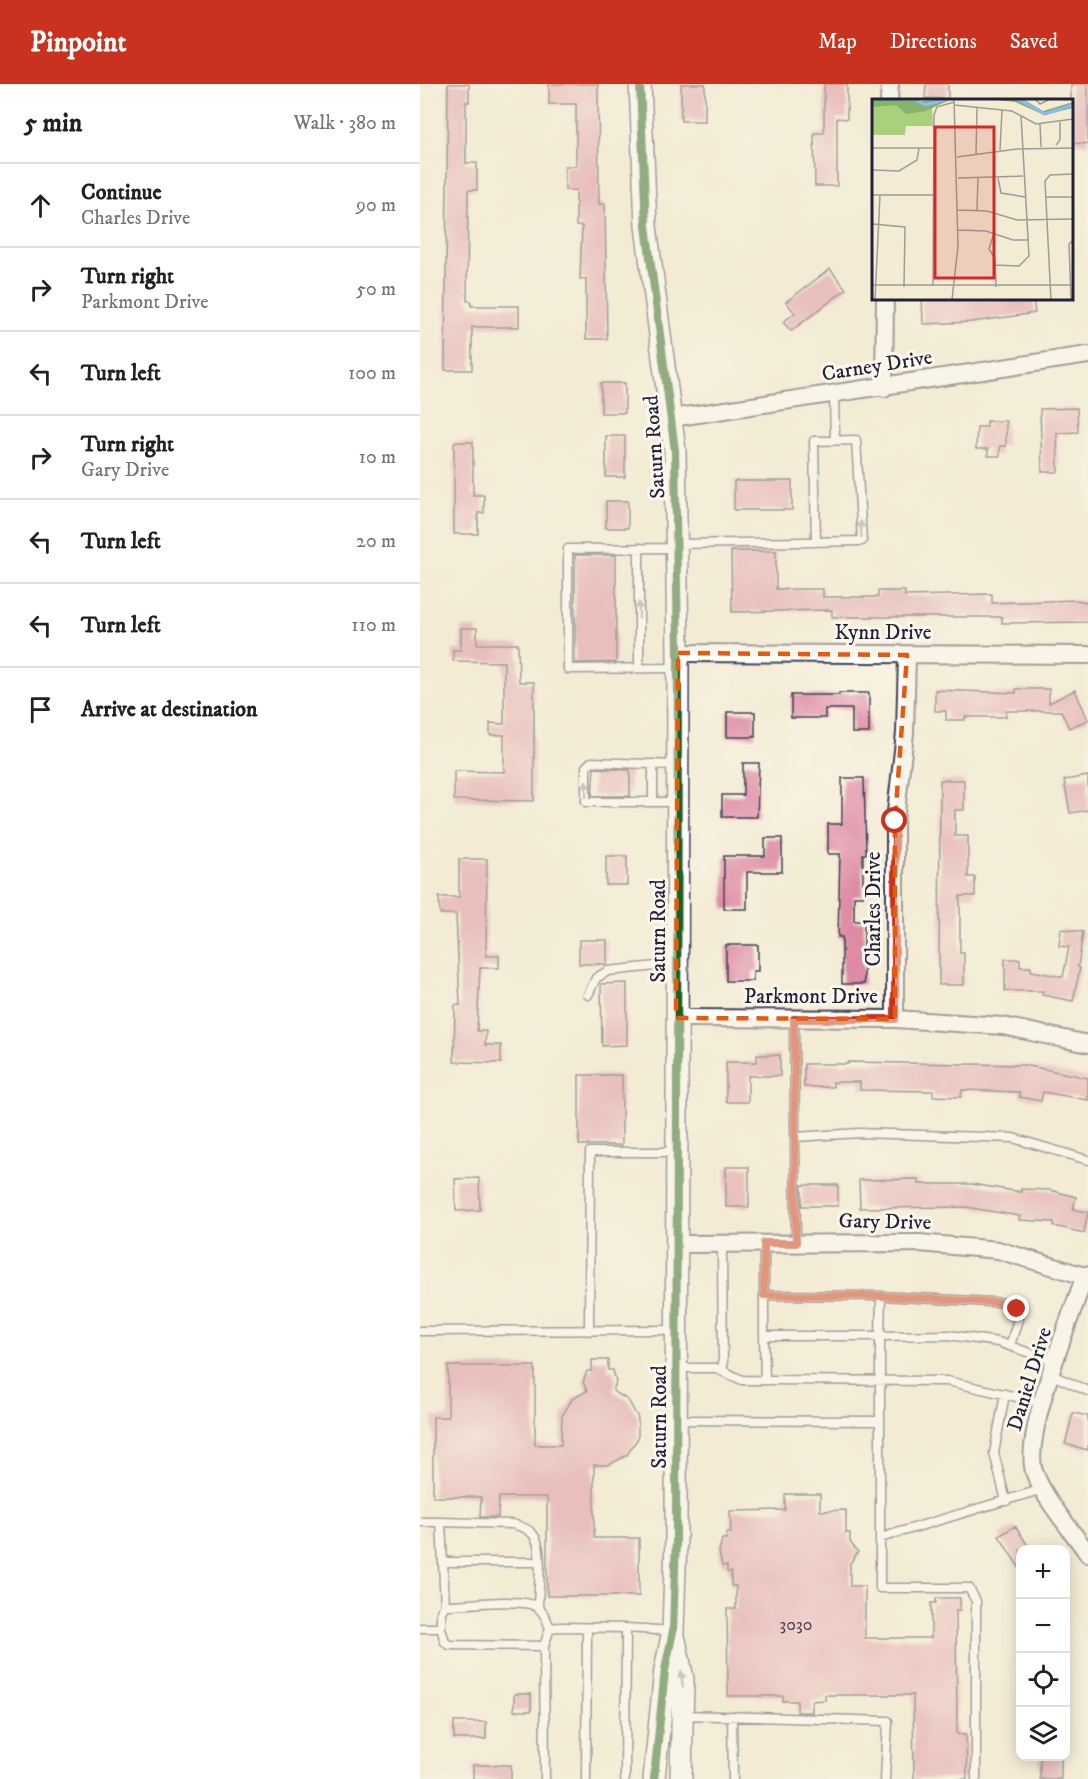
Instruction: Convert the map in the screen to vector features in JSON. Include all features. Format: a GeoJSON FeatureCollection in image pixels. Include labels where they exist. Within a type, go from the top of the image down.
{"type":"FeatureCollection","features":[{"type":"Feature","properties":{"kind":"street","name":"Saturn Road"},"geometry":{"type":"LineString","coordinates":[[640,84],[646,226],[672,418],[678,661],[677,1420],[673,1631],[665,1670],[654,1779]]}},
{"type":"Feature","properties":{"kind":"street"},"geometry":{"type":"LineString","coordinates":[[889,99],[890,84]]}},
{"type":"Feature","properties":{"kind":"street"},"geometry":{"type":"LineString","coordinates":[[884,388],[885,300]]}},
{"type":"Feature","properties":{"kind":"street","name":"Carney Drive"},"geometry":{"type":"LineString","coordinates":[[672,418],[884,388],[1088,355]]}},
{"type":"Feature","properties":{"kind":"street","name":"Kynn Drive"},"geometry":{"type":"LineString","coordinates":[[678,661],[907,655],[1088,655]]}},
{"type":"Feature","properties":{"kind":"street","name":"Charles Drive"},"geometry":{"type":"LineString","coordinates":[[895,1019],[895,821],[905,733],[907,655]]}},
{"type":"Feature","properties":{"kind":"street","name":"Parkmont Drive"},"geometry":{"type":"LineString","coordinates":[[676,1018],[895,1019],[1003,1026],[1088,1044]]}},
{"type":"Feature","properties":{"kind":"street","name":"Gary Drive"},"geometry":{"type":"LineString","coordinates":[[677,1244],[919,1243],[998,1250],[1087,1276]]}},
{"type":"Feature","properties":{"kind":"street","name":"Daniel Drive"},"geometry":{"type":"LineString","coordinates":[[1087,1276],[1035,1428],[1031,1455],[1034,1473],[1088,1554]]}},
{"type":"Feature","properties":{"kind":"street","name":"Saturn Road"},"geometry":{"type":"LineString","coordinates":[[673,1631],[683,1679],[681,1779]]}},
{"type":"Feature","properties":{"kind":"lane"},"geometry":{"type":"LineString","coordinates":[[834,395],[835,441]]}},
{"type":"Feature","properties":{"kind":"lane"},"geometry":{"type":"LineString","coordinates":[[678,661],[639,668],[568,669],[568,549],[862,541],[856,440],[814,441],[816,542]]}},
{"type":"Feature","properties":{"kind":"lane"},"geometry":{"type":"LineString","coordinates":[[639,548],[639,668]]}},
{"type":"Feature","properties":{"kind":"lane"},"geometry":{"type":"LineString","coordinates":[[677,765],[591,762],[586,767],[586,802],[677,802]]}},
{"type":"Feature","properties":{"kind":"lane"},"geometry":{"type":"LineString","coordinates":[[653,764],[653,802]]}},
{"type":"Feature","properties":{"kind":"lane"},"geometry":{"type":"LineString","coordinates":[[588,995],[596,978],[608,971],[676,964]]}},
{"type":"Feature","properties":{"kind":"lane"},"geometry":{"type":"LineString","coordinates":[[794,1019],[796,1243]]}},
{"type":"Feature","properties":{"kind":"lane"},"geometry":{"type":"LineString","coordinates":[[795,1137],[871,1133],[1012,1138],[1088,1160]]}},
{"type":"Feature","properties":{"kind":"lane"},"geometry":{"type":"LineString","coordinates":[[589,1331],[590,1152],[677,1152]]}},
{"type":"Feature","properties":{"kind":"lane"},"geometry":{"type":"LineString","coordinates":[[764,1243],[765,1380]]}},
{"type":"Feature","properties":{"kind":"lane"},"geometry":{"type":"LineString","coordinates":[[722,1244],[723,1372]]}},
{"type":"Feature","properties":{"kind":"lane"},"geometry":{"type":"LineString","coordinates":[[764,1295],[881,1296],[1009,1303],[1017,1309],[1018,1319],[1010,1346]]}},
{"type":"Feature","properties":{"kind":"lane"},"geometry":{"type":"LineString","coordinates":[[881,1296],[880,1588],[969,1588],[976,1600],[976,1779]]}},
{"type":"Feature","properties":{"kind":"lane"},"geometry":{"type":"LineString","coordinates":[[420,1331],[677,1330]]}},
{"type":"Feature","properties":{"kind":"lane"},"geometry":{"type":"LineString","coordinates":[[764,1336],[949,1335],[1010,1346],[1054,1369],[1088,1391]]}},
{"type":"Feature","properties":{"kind":"lane"},"geometry":{"type":"LineString","coordinates":[[677,1368],[716,1368],[742,1380],[947,1381],[1043,1403]]}},
{"type":"Feature","properties":{"kind":"lane"},"geometry":{"type":"LineString","coordinates":[[1005,1394],[994,1453],[1006,1501]]}},
{"type":"Feature","properties":{"kind":"lane"},"geometry":{"type":"LineString","coordinates":[[677,1420],[880,1421]]}},
{"type":"Feature","properties":{"kind":"lane"},"geometry":{"type":"LineString","coordinates":[[880,1538],[1044,1489]]}},
{"type":"Feature","properties":{"kind":"lane"},"geometry":{"type":"LineString","coordinates":[[420,1522],[493,1523],[522,1527],[537,1540],[538,1608]]}},
{"type":"Feature","properties":{"kind":"lane"},"geometry":{"type":"LineString","coordinates":[[441,1522],[445,1605],[441,1612],[441,1628],[449,1645],[544,1646]]}},
{"type":"Feature","properties":{"kind":"lane"},"geometry":{"type":"LineString","coordinates":[[443,1562],[538,1562]]}},
{"type":"Feature","properties":{"kind":"lane"},"geometry":{"type":"LineString","coordinates":[[445,1605],[531,1604],[545,1615],[550,1628],[544,1646],[545,1779]]}},
{"type":"Feature","properties":{"kind":"lane"},"geometry":{"type":"LineString","coordinates":[[420,1628],[441,1628]]}},
{"type":"Feature","properties":{"kind":"lane"},"geometry":{"type":"LineString","coordinates":[[550,1628],[626,1628],[673,1631]]}},
{"type":"Feature","properties":{"kind":"lane"},"geometry":{"type":"LineString","coordinates":[[586,1779],[587,1628]]}},
{"type":"Feature","properties":{"kind":"lane"},"geometry":{"type":"LineString","coordinates":[[625,1779],[626,1628]]}},
{"type":"Feature","properties":{"kind":"lane"},"geometry":{"type":"LineString","coordinates":[[683,1715],[888,1721],[885,1779]]}},
{"type":"Feature","properties":{"kind":"lane"},"geometry":{"type":"LineString","coordinates":[[732,1716],[733,1779]]}},
{"type":"Feature","properties":{"kind":"highlighted area"},"geometry":{"type":"Polygon","coordinates":[[[678,653],[907,655],[895,821],[895,1019],[676,1018],[678,653]]]}},
{"type":"Feature","properties":{"kind":"building"},"geometry":{"type":"Polygon","coordinates":[[[448,84],[469,84],[469,102],[466,102],[466,163],[477,163],[477,190],[468,190],[467,301],[471,301],[471,306],[519,306],[519,327],[472,327],[472,370],[445,370],[448,84]]]}},
{"type":"Feature","properties":{"kind":"building"},"geometry":{"type":"Polygon","coordinates":[[[549,84],[598,84],[599,204],[605,204],[607,339],[586,339],[586,279],[580,279],[582,226],[576,226],[576,190],[565,190],[565,166],[576,166],[576,104],[549,104],[549,84]]]}},
{"type":"Feature","properties":{"kind":"building"},"geometry":{"type":"Polygon","coordinates":[[[681,84],[705,84],[705,121],[681,121],[681,84]]]}},
{"type":"Feature","properties":{"kind":"building"},"geometry":{"type":"Polygon","coordinates":[[[824,84],[847,84],[847,119],[837,118],[837,186],[815,186],[814,133],[824,133],[824,84]]]}},
{"type":"Feature","properties":{"kind":"building"},"geometry":{"type":"Polygon","coordinates":[[[926,84],[948,84],[948,99],[925,98],[926,84]]]}},
{"type":"Feature","properties":{"kind":"building"},"geometry":{"type":"Polygon","coordinates":[[[1071,84],[1088,84],[1088,144],[1073,143],[1073,99],[1071,99],[1071,84]]]}},
{"type":"Feature","properties":{"kind":"building"},"geometry":{"type":"Polygon","coordinates":[[[830,269],[846,289],[791,331],[783,322],[795,313],[786,302],[830,269]]]}},
{"type":"Feature","properties":{"kind":"building"},"geometry":{"type":"Polygon","coordinates":[[[922,300],[1033,300],[1035,313],[972,322],[923,324],[922,300]]]}},
{"type":"Feature","properties":{"kind":"building"},"geometry":{"type":"Polygon","coordinates":[[[601,383],[625,383],[625,413],[601,413],[601,383]]]}},
{"type":"Feature","properties":{"kind":"building"},"geometry":{"type":"Polygon","coordinates":[[[1077,408],[1078,432],[1057,433],[1058,472],[1042,472],[1040,409],[1077,408]]]}},
{"type":"Feature","properties":{"kind":"building"},"geometry":{"type":"Polygon","coordinates":[[[987,421],[1006,421],[1006,446],[1000,446],[1000,456],[988,456],[988,449],[976,449],[977,427],[987,427],[987,421]]]}},
{"type":"Feature","properties":{"kind":"building"},"geometry":{"type":"Polygon","coordinates":[[[606,436],[625,436],[625,477],[606,477],[606,436]]]}},
{"type":"Feature","properties":{"kind":"building"},"geometry":{"type":"Polygon","coordinates":[[[454,442],[473,442],[473,495],[484,495],[484,513],[478,513],[478,534],[454,534],[454,442]]]}},
{"type":"Feature","properties":{"kind":"building"},"geometry":{"type":"Polygon","coordinates":[[[734,481],[792,481],[792,510],[734,510],[734,481]]]}},
{"type":"Feature","properties":{"kind":"building"},"geometry":{"type":"Polygon","coordinates":[[[606,501],[628,501],[628,528],[606,528],[606,501]]]}},
{"type":"Feature","properties":{"kind":"building"},"geometry":{"type":"Polygon","coordinates":[[[731,551],[776,551],[776,589],[823,589],[823,597],[878,597],[878,591],[905,591],[905,596],[992,594],[992,603],[1075,600],[1088,602],[1088,622],[1002,623],[1002,617],[832,617],[832,610],[732,612],[731,551]]]}},
{"type":"Feature","properties":{"kind":"building"},"geometry":{"type":"Polygon","coordinates":[[[575,555],[616,555],[616,662],[575,663],[575,555]]]}},
{"type":"Feature","properties":{"kind":"building"},"geometry":{"type":"Polygon","coordinates":[[[461,628],[477,628],[477,644],[518,644],[519,682],[534,682],[534,801],[454,800],[454,771],[504,772],[504,735],[490,735],[490,723],[504,724],[504,662],[453,661],[453,650],[461,650],[461,628]]]}},
{"type":"Feature","properties":{"kind":"building"},"geometry":{"type":"Polygon","coordinates":[[[1016,689],[1049,689],[1049,703],[1075,690],[1088,720],[1069,728],[1061,711],[1006,711],[1006,717],[965,717],[965,720],[946,720],[946,711],[935,711],[935,690],[1016,693],[1016,689]]]}},
{"type":"Feature","properties":{"kind":"building"},"geometry":{"type":"Polygon","coordinates":[[[839,693],[869,693],[869,733],[852,733],[852,709],[825,709],[825,718],[791,718],[791,695],[839,695],[839,693]]]}},
{"type":"Feature","properties":{"kind":"building"},"geometry":{"type":"Polygon","coordinates":[[[727,712],[755,712],[755,737],[727,737],[727,712]]]}},
{"type":"Feature","properties":{"kind":"building"},"geometry":{"type":"Polygon","coordinates":[[[743,763],[759,763],[757,817],[722,817],[722,795],[743,795],[743,763]]]}},
{"type":"Feature","properties":{"kind":"building"},"geometry":{"type":"Polygon","coordinates":[[[594,768],[630,770],[630,796],[592,796],[594,768]]]}},
{"type":"Feature","properties":{"kind":"building"},"geometry":{"type":"Polygon","coordinates":[[[1088,776],[1088,810],[1070,813],[1064,780],[1088,776]]]}},
{"type":"Feature","properties":{"kind":"building"},"geometry":{"type":"Polygon","coordinates":[[[842,778],[864,778],[866,854],[863,854],[863,896],[854,896],[854,921],[864,921],[864,984],[842,984],[842,937],[838,937],[840,854],[828,854],[828,824],[842,824],[842,778]]]}},
{"type":"Feature","properties":{"kind":"building"},"geometry":{"type":"Polygon","coordinates":[[[940,780],[964,780],[964,810],[955,810],[955,836],[968,836],[968,877],[975,877],[975,896],[960,896],[960,953],[964,953],[964,985],[939,985],[940,780]]]}},
{"type":"Feature","properties":{"kind":"building"},"geometry":{"type":"Polygon","coordinates":[[[765,838],[782,838],[782,872],[747,872],[747,909],[724,909],[724,856],[765,856],[765,838]]]}},
{"type":"Feature","properties":{"kind":"building"},"geometry":{"type":"Polygon","coordinates":[[[606,856],[627,856],[627,885],[606,885],[606,856]]]}},
{"type":"Feature","properties":{"kind":"building"},"geometry":{"type":"Polygon","coordinates":[[[459,859],[487,859],[486,956],[499,956],[499,968],[480,968],[477,1031],[486,1031],[485,1045],[501,1045],[501,1063],[454,1062],[455,1005],[460,1005],[456,914],[440,914],[439,897],[459,897],[459,859]]]}},
{"type":"Feature","properties":{"kind":"building"},"geometry":{"type":"Polygon","coordinates":[[[1061,929],[1083,932],[1078,967],[1080,968],[1073,1001],[1042,995],[1043,991],[1005,991],[1005,959],[1020,959],[1020,967],[1031,967],[1031,971],[1063,977],[1069,947],[1059,946],[1061,929]]]}},
{"type":"Feature","properties":{"kind":"building"},"geometry":{"type":"Polygon","coordinates":[[[579,940],[607,940],[607,964],[579,964],[579,940]]]}},
{"type":"Feature","properties":{"kind":"building"},"geometry":{"type":"Polygon","coordinates":[[[726,945],[758,945],[758,971],[753,971],[753,981],[726,981],[726,945]]]}},
{"type":"Feature","properties":{"kind":"building"},"geometry":{"type":"Polygon","coordinates":[[[627,983],[627,1045],[602,1046],[601,984],[627,983]]]}},
{"type":"Feature","properties":{"kind":"building"},"geometry":{"type":"Polygon","coordinates":[[[757,1055],[780,1055],[780,1076],[748,1076],[748,1102],[726,1102],[726,1062],[757,1062],[757,1055]]]}},
{"type":"Feature","properties":{"kind":"building"},"geometry":{"type":"Polygon","coordinates":[[[848,1062],[1024,1065],[1088,1078],[1088,1100],[1043,1092],[1041,1101],[1019,1097],[1020,1092],[962,1090],[961,1097],[933,1096],[933,1091],[860,1090],[860,1082],[833,1082],[833,1087],[804,1087],[804,1064],[848,1064],[848,1062]]]}},
{"type":"Feature","properties":{"kind":"building"},"geometry":{"type":"Polygon","coordinates":[[[579,1075],[622,1075],[622,1145],[579,1145],[579,1075]]]}},
{"type":"Feature","properties":{"kind":"building"},"geometry":{"type":"Polygon","coordinates":[[[726,1167],[749,1167],[749,1207],[726,1207],[726,1167]]]}},
{"type":"Feature","properties":{"kind":"building"},"geometry":{"type":"Polygon","coordinates":[[[479,1178],[480,1210],[456,1211],[455,1179],[479,1178]]]}},
{"type":"Feature","properties":{"kind":"building"},"geometry":{"type":"Polygon","coordinates":[[[919,1179],[919,1184],[972,1184],[1021,1192],[1021,1189],[1050,1190],[1076,1197],[1073,1209],[1088,1212],[1084,1233],[1054,1226],[1054,1222],[1019,1220],[1020,1216],[966,1207],[860,1208],[859,1180],[919,1179]]]}},
{"type":"Feature","properties":{"kind":"building"},"geometry":{"type":"Polygon","coordinates":[[[802,1185],[838,1185],[838,1206],[802,1206],[802,1185]]]}},
{"type":"Feature","properties":{"kind":"building"},"geometry":{"type":"Polygon","coordinates":[[[592,1360],[608,1360],[608,1370],[613,1370],[616,1382],[613,1391],[628,1400],[638,1418],[638,1438],[627,1455],[609,1465],[594,1465],[594,1538],[639,1538],[639,1596],[547,1596],[547,1497],[499,1497],[498,1517],[480,1517],[481,1497],[433,1497],[433,1417],[448,1417],[448,1366],[535,1366],[535,1445],[561,1445],[562,1416],[572,1399],[587,1391],[583,1382],[587,1371],[592,1371],[592,1360]]]}},
{"type":"Feature","properties":{"kind":"building"},"geometry":{"type":"Polygon","coordinates":[[[1073,1413],[1088,1416],[1088,1450],[1065,1444],[1073,1413]]]}},
{"type":"Feature","properties":{"kind":"building"},"geometry":{"type":"Polygon","coordinates":[[[785,1494],[820,1494],[820,1511],[846,1510],[846,1533],[850,1533],[850,1542],[858,1552],[850,1563],[850,1586],[865,1586],[865,1638],[931,1638],[931,1603],[936,1603],[936,1598],[960,1598],[960,1610],[956,1610],[957,1734],[966,1734],[967,1779],[914,1779],[913,1695],[825,1695],[825,1700],[812,1701],[812,1712],[797,1712],[797,1701],[783,1701],[783,1696],[728,1696],[727,1609],[736,1609],[736,1586],[731,1586],[731,1572],[727,1572],[727,1566],[722,1566],[719,1552],[722,1539],[726,1539],[726,1533],[731,1533],[730,1511],[785,1510],[785,1494]]]}},
{"type":"Feature","properties":{"kind":"building"},"geometry":{"type":"Polygon","coordinates":[[[1015,1526],[1028,1545],[1016,1545],[1016,1563],[999,1536],[1015,1526]]]}},
{"type":"Feature","properties":{"kind":"building"},"geometry":{"type":"Polygon","coordinates":[[[514,1694],[531,1694],[531,1711],[514,1711],[514,1694]]]}},
{"type":"Feature","properties":{"kind":"building"},"geometry":{"type":"Polygon","coordinates":[[[454,1722],[486,1722],[486,1739],[454,1739],[454,1722]]]}},
{"type":"Feature","properties":{"kind":"building"},"geometry":{"type":"Polygon","coordinates":[[[1040,1761],[1061,1761],[1061,1779],[1040,1779],[1040,1761]]]}},
{"type":"Feature","properties":{"kind":"building"},"geometry":{"type":"Polygon","coordinates":[[[473,1765],[511,1765],[511,1779],[473,1779],[473,1765]]]}},
{"type":"Feature","properties":{"kind":"cycle path"},"geometry":{"type":"LineString","coordinates":[[640,84],[646,226],[675,451],[678,653],[676,1539],[673,1631],[665,1670],[654,1779]]}},
{"type":"Feature","properties":{"kind":"route"},"geometry":{"type":"LineString","coordinates":[[895,821],[895,1019],[794,1019],[796,1243],[764,1243],[764,1295],[881,1296],[1009,1303],[1017,1309]]}}]}
